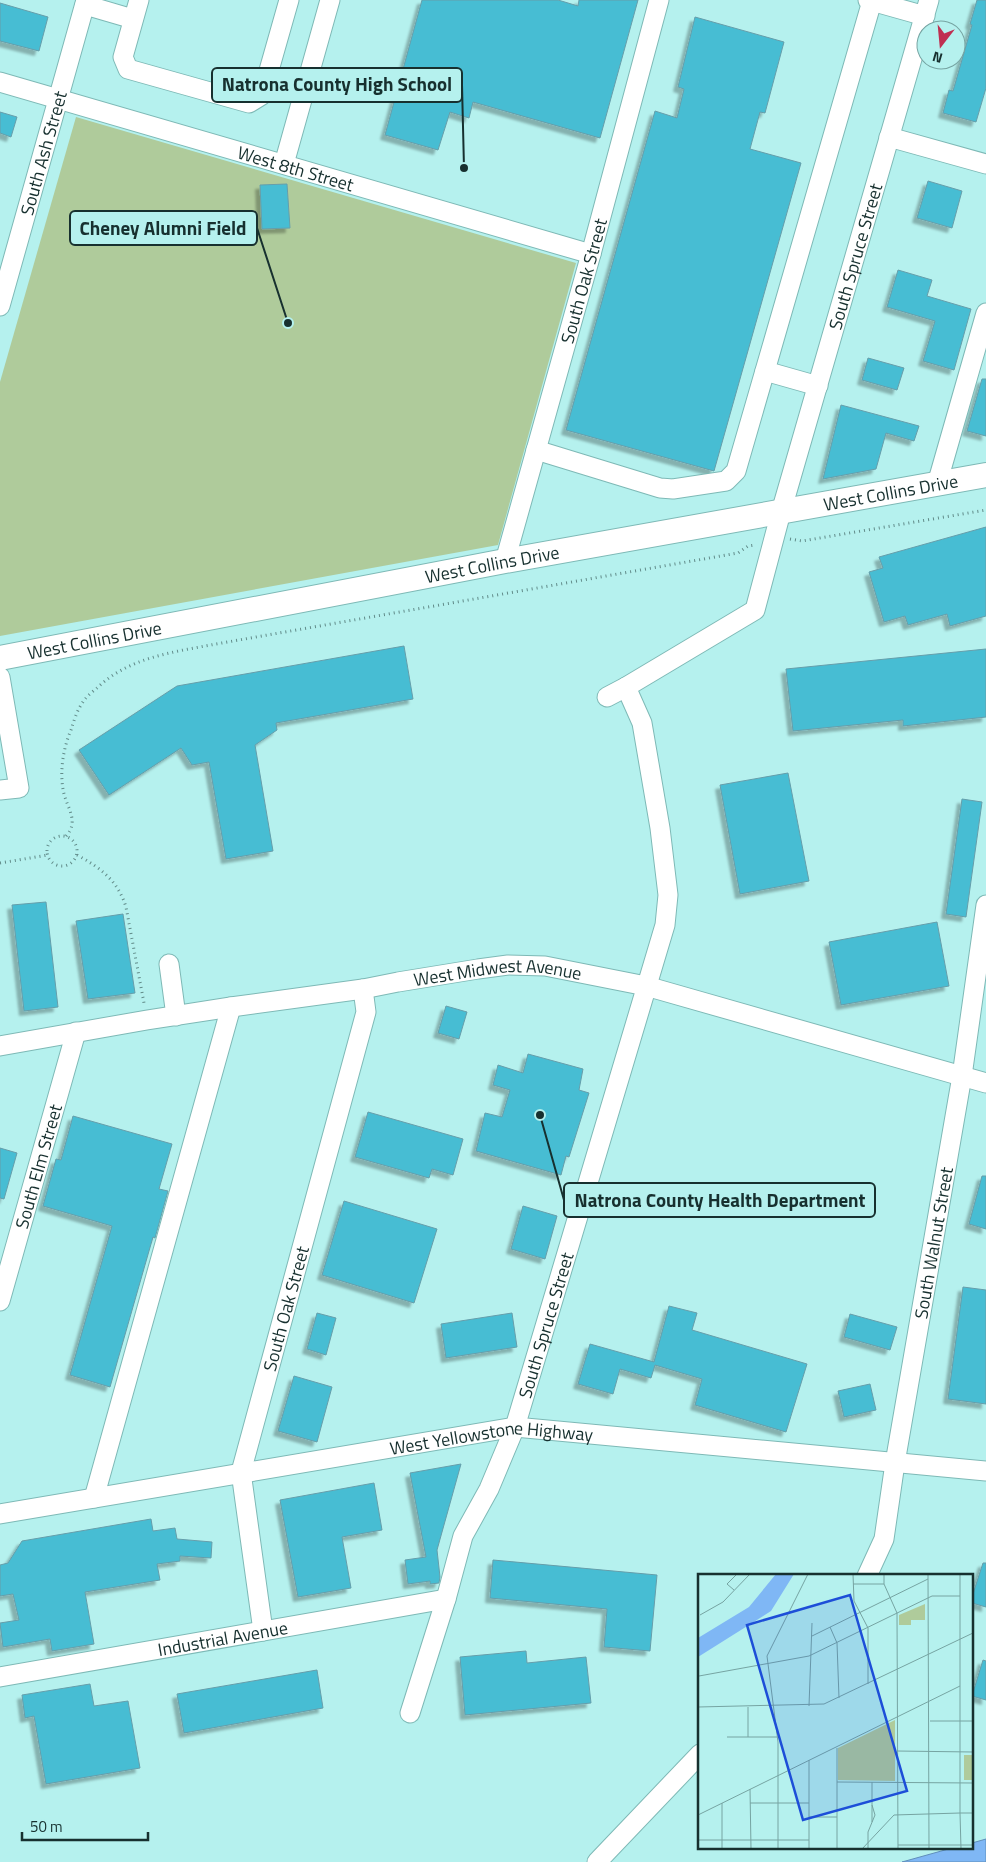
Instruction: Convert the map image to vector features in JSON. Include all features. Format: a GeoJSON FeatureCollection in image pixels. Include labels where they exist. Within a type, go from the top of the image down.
{"type":"FeatureCollection","features":[{"type":"Feature","properties":{"kind":"main road","name":"West Collins Drive"},"geometry":{"type":"LineString","coordinates":[[0,658],[505,561],[986,475]]}},
{"type":"Feature","properties":{"kind":"street"},"geometry":{"type":"LineString","coordinates":[[139,0],[123,57],[128,69],[249,103],[262,95],[288,0]]}},
{"type":"Feature","properties":{"kind":"street"},"geometry":{"type":"LineString","coordinates":[[284,164],[330,0]]}},
{"type":"Feature","properties":{"kind":"street","name":"South Oak Street"},"geometry":{"type":"LineString","coordinates":[[505,561],[591,254],[659,0]]}},
{"type":"Feature","properties":{"kind":"street"},"geometry":{"type":"LineString","coordinates":[[536,450],[660,488],[673,490],[726,481],[736,471],[874,1],[927,8]]}},
{"type":"Feature","properties":{"kind":"street"},"geometry":{"type":"LineString","coordinates":[[85,3],[134,19]]}},
{"type":"Feature","properties":{"kind":"street","name":"South Ash Street"},"geometry":{"type":"LineString","coordinates":[[0,306],[85,3]]}},
{"type":"Feature","properties":{"kind":"street","name":"South Spruce Street"},"geometry":{"type":"LineString","coordinates":[[607,697],[755,610],[927,8]]}},
{"type":"Feature","properties":{"kind":"street","name":"West 8th Street"},"geometry":{"type":"LineString","coordinates":[[0,82],[591,254]]}},
{"type":"Feature","properties":{"kind":"street"},"geometry":{"type":"LineString","coordinates":[[889,137],[986,164]]}},
{"type":"Feature","properties":{"kind":"street"},"geometry":{"type":"LineString","coordinates":[[937,484],[986,313]]}},
{"type":"Feature","properties":{"kind":"street"},"geometry":{"type":"LineString","coordinates":[[765,370],[818,386]]}},
{"type":"Feature","properties":{"kind":"street"},"geometry":{"type":"LineString","coordinates":[[0,677],[19,788],[0,790]]}},
{"type":"Feature","properties":{"kind":"street","name":"South Spruce Street"},"geometry":{"type":"LineString","coordinates":[[410,1714],[446,1599],[463,1536],[489,1489],[515,1427],[665,925],[668,894],[660,828],[642,723],[626,687]]}},
{"type":"Feature","properties":{"kind":"street","name":"South Walnut Street"},"geometry":{"type":"LineString","coordinates":[[868,1574],[884,1539],[895,1463],[962,1076],[986,905]]}},
{"type":"Feature","properties":{"kind":"street"},"geometry":{"type":"LineString","coordinates":[[168,964],[176,1012]]}},
{"type":"Feature","properties":{"kind":"street","name":"West Midwest Avenue"},"geometry":{"type":"LineString","coordinates":[[0,1046],[176,1012],[231,1007],[363,989],[508,966],[544,966],[646,986],[986,1083]]}},
{"type":"Feature","properties":{"kind":"street","name":"South Oak Street"},"geometry":{"type":"LineString","coordinates":[[263,1631],[240,1472],[366,1012],[363,989]]}},
{"type":"Feature","properties":{"kind":"street"},"geometry":{"type":"LineString","coordinates":[[94,1498],[231,1007]]}},
{"type":"Feature","properties":{"kind":"street","name":"South Elm Street"},"geometry":{"type":"LineString","coordinates":[[0,1301],[76,1032]]}},
{"type":"Feature","properties":{"kind":"street","name":"West Yellowstone Highway"},"geometry":{"type":"LineString","coordinates":[[0,1514],[515,1427],[986,1471]]}},
{"type":"Feature","properties":{"kind":"street","name":"Industrial Avenue"},"geometry":{"type":"LineString","coordinates":[[0,1677],[446,1599]]}},
{"type":"Feature","properties":{"kind":"street"},"geometry":{"type":"LineString","coordinates":[[597,1862],[698,1756]]}},
{"type":"Feature","properties":{"kind":"path"},"geometry":{"type":"LineString","coordinates":[[66,836],[73,824],[64,792],[63,754],[75,719],[83,702],[108,677],[142,660],[157,655],[216,644],[738,553],[748,546],[774,540],[791,539],[802,541],[986,510]]}},
{"type":"Feature","properties":{"kind":"path"},"geometry":{"type":"LineString","coordinates":[[66,836],[74,841],[78,851],[72,864],[62,866],[53,863],[48,855],[48,845],[55,837],[66,836]]}},
{"type":"Feature","properties":{"kind":"path"},"geometry":{"type":"LineString","coordinates":[[0,862],[48,855]]}},
{"type":"Feature","properties":{"kind":"path"},"geometry":{"type":"LineString","coordinates":[[77,856],[105,872],[115,882],[122,894],[144,1004],[176,1012]]}},
{"type":"Feature","properties":{"kind":"green space"},"geometry":{"type":"Polygon","coordinates":[[[76,117],[576,263],[498,545],[0,636],[0,382],[76,117]]]}},
{"type":"Feature","properties":{"kind":"water"},"geometry":{"type":"Polygon","coordinates":[[[986,1839],[986,1862],[902,1862],[945,1850],[974,1850],[974,1842],[986,1839]]]}},
{"type":"Feature","properties":{"kind":"building"},"geometry":{"type":"Polygon","coordinates":[[[422,0],[558,0],[578,6],[579,0],[638,0],[600,138],[473,102],[469,118],[450,112],[438,150],[385,135],[422,0]]]}},
{"type":"Feature","properties":{"kind":"building"},"geometry":{"type":"Polygon","coordinates":[[[977,0],[986,0],[986,88],[976,122],[943,113],[949,90],[953,91],[959,70],[966,70],[966,46],[972,25],[970,24],[977,0]]]}},
{"type":"Feature","properties":{"kind":"building"},"geometry":{"type":"Polygon","coordinates":[[[0,3],[48,17],[39,51],[0,41],[0,3]]]}},
{"type":"Feature","properties":{"kind":"building"},"geometry":{"type":"Polygon","coordinates":[[[695,17],[784,42],[765,113],[760,112],[750,149],[801,163],[714,471],[566,430],[655,111],[677,118],[684,89],[678,87],[695,17]]]}},
{"type":"Feature","properties":{"kind":"building"},"geometry":{"type":"Polygon","coordinates":[[[0,112],[17,117],[11,137],[0,133],[0,112]]]}},
{"type":"Feature","properties":{"kind":"building"},"geometry":{"type":"Polygon","coordinates":[[[928,181],[962,191],[952,228],[917,218],[928,181]]]}},
{"type":"Feature","properties":{"kind":"building"},"geometry":{"type":"Polygon","coordinates":[[[287,184],[290,228],[262,229],[260,185],[287,184]]]}},
{"type":"Feature","properties":{"kind":"building"},"geometry":{"type":"Polygon","coordinates":[[[898,270],[932,280],[927,296],[971,309],[954,370],[923,361],[935,321],[887,307],[898,270]]]}},
{"type":"Feature","properties":{"kind":"building"},"geometry":{"type":"Polygon","coordinates":[[[868,358],[904,368],[897,390],[862,380],[868,358]]]}},
{"type":"Feature","properties":{"kind":"building"},"geometry":{"type":"Polygon","coordinates":[[[982,379],[986,379],[986,436],[967,431],[982,379]]]}},
{"type":"Feature","properties":{"kind":"building"},"geometry":{"type":"Polygon","coordinates":[[[841,405],[919,426],[914,441],[886,433],[876,469],[823,479],[841,405]]]}},
{"type":"Feature","properties":{"kind":"building"},"geometry":{"type":"Polygon","coordinates":[[[986,527],[986,616],[950,626],[947,614],[908,625],[905,616],[884,622],[869,572],[883,568],[879,557],[986,527]]]}},
{"type":"Feature","properties":{"kind":"building"},"geometry":{"type":"Polygon","coordinates":[[[404,646],[413,699],[276,723],[277,730],[255,745],[273,851],[226,859],[209,762],[192,765],[181,748],[109,795],[79,750],[177,686],[404,646]]]}},
{"type":"Feature","properties":{"kind":"building"},"geometry":{"type":"Polygon","coordinates":[[[986,649],[986,717],[903,726],[903,720],[793,731],[786,669],[986,649]]]}},
{"type":"Feature","properties":{"kind":"building"},"geometry":{"type":"Polygon","coordinates":[[[788,773],[809,881],[740,894],[720,785],[788,773]]]}},
{"type":"Feature","properties":{"kind":"building"},"geometry":{"type":"Polygon","coordinates":[[[962,799],[982,802],[966,917],[946,914],[962,799]]]}},
{"type":"Feature","properties":{"kind":"building"},"geometry":{"type":"Polygon","coordinates":[[[46,902],[58,1007],[24,1011],[12,905],[46,902]]]}},
{"type":"Feature","properties":{"kind":"building"},"geometry":{"type":"Polygon","coordinates":[[[123,914],[135,993],[88,999],[76,921],[123,914]]]}},
{"type":"Feature","properties":{"kind":"building"},"geometry":{"type":"Polygon","coordinates":[[[937,922],[949,986],[841,1005],[829,942],[937,922]]]}},
{"type":"Feature","properties":{"kind":"building"},"geometry":{"type":"Polygon","coordinates":[[[446,1006],[467,1012],[459,1039],[438,1033],[446,1006]]]}},
{"type":"Feature","properties":{"kind":"building"},"geometry":{"type":"Polygon","coordinates":[[[528,1054],[583,1069],[579,1090],[589,1093],[569,1157],[566,1156],[561,1175],[476,1151],[485,1113],[502,1117],[510,1090],[493,1085],[498,1065],[523,1073],[528,1054]]]}},
{"type":"Feature","properties":{"kind":"building"},"geometry":{"type":"Polygon","coordinates":[[[368,1112],[463,1139],[453,1175],[432,1169],[429,1178],[355,1157],[368,1112]]]}},
{"type":"Feature","properties":{"kind":"building"},"geometry":{"type":"Polygon","coordinates":[[[73,1116],[172,1144],[159,1189],[168,1191],[110,1387],[70,1375],[112,1226],[43,1206],[56,1159],[61,1160],[73,1116]]]}},
{"type":"Feature","properties":{"kind":"building"},"geometry":{"type":"Polygon","coordinates":[[[0,1148],[17,1153],[4,1199],[0,1198],[0,1148]]]}},
{"type":"Feature","properties":{"kind":"building"},"geometry":{"type":"Polygon","coordinates":[[[982,1176],[986,1176],[986,1229],[969,1224],[982,1176]]]}},
{"type":"Feature","properties":{"kind":"building"},"geometry":{"type":"Polygon","coordinates":[[[344,1201],[437,1229],[414,1303],[322,1275],[344,1201]]]}},
{"type":"Feature","properties":{"kind":"building"},"geometry":{"type":"Polygon","coordinates":[[[523,1206],[557,1216],[545,1259],[511,1249],[523,1206]]]}},
{"type":"Feature","properties":{"kind":"building"},"geometry":{"type":"Polygon","coordinates":[[[963,1287],[986,1290],[986,1404],[948,1399],[963,1287]]]}},
{"type":"Feature","properties":{"kind":"building"},"geometry":{"type":"Polygon","coordinates":[[[669,1306],[697,1313],[692,1330],[807,1364],[786,1432],[695,1405],[702,1379],[655,1365],[651,1378],[620,1369],[613,1394],[578,1384],[590,1344],[654,1362],[669,1306]]]}},
{"type":"Feature","properties":{"kind":"building"},"geometry":{"type":"Polygon","coordinates":[[[317,1313],[336,1318],[326,1355],[307,1349],[317,1313]]]}},
{"type":"Feature","properties":{"kind":"building"},"geometry":{"type":"Polygon","coordinates":[[[512,1313],[517,1347],[446,1358],[441,1324],[512,1313]]]}},
{"type":"Feature","properties":{"kind":"building"},"geometry":{"type":"Polygon","coordinates":[[[850,1314],[897,1327],[890,1350],[844,1337],[850,1314]]]}},
{"type":"Feature","properties":{"kind":"building"},"geometry":{"type":"Polygon","coordinates":[[[294,1376],[332,1387],[317,1442],[278,1431],[294,1376]]]}},
{"type":"Feature","properties":{"kind":"building"},"geometry":{"type":"Polygon","coordinates":[[[870,1384],[876,1410],[844,1417],[838,1391],[870,1384]]]}},
{"type":"Feature","properties":{"kind":"building"},"geometry":{"type":"Polygon","coordinates":[[[461,1464],[437,1550],[439,1583],[430,1584],[430,1581],[408,1584],[405,1560],[426,1557],[410,1473],[461,1464]]]}},
{"type":"Feature","properties":{"kind":"building"},"geometry":{"type":"Polygon","coordinates":[[[374,1483],[382,1530],[342,1537],[351,1588],[298,1597],[280,1500],[374,1483]]]}},
{"type":"Feature","properties":{"kind":"building"},"geometry":{"type":"Polygon","coordinates":[[[151,1519],[153,1531],[175,1528],[177,1539],[212,1542],[211,1558],[180,1556],[180,1561],[157,1564],[160,1580],[85,1592],[94,1644],[52,1651],[50,1639],[3,1647],[0,1623],[19,1620],[13,1594],[0,1596],[0,1565],[8,1563],[22,1541],[151,1519]]]}},
{"type":"Feature","properties":{"kind":"building"},"geometry":{"type":"Polygon","coordinates":[[[493,1560],[657,1575],[650,1651],[604,1647],[607,1609],[490,1598],[493,1560]]]}},
{"type":"Feature","properties":{"kind":"building"},"geometry":{"type":"Polygon","coordinates":[[[983,1563],[986,1563],[986,1607],[974,1604],[974,1591],[983,1563]]]}},
{"type":"Feature","properties":{"kind":"building"},"geometry":{"type":"Polygon","coordinates":[[[526,1651],[527,1663],[586,1657],[591,1703],[465,1715],[460,1657],[526,1651]]]}},
{"type":"Feature","properties":{"kind":"building"},"geometry":{"type":"Polygon","coordinates":[[[983,1660],[986,1661],[986,1700],[974,1697],[974,1689],[983,1660]]]}},
{"type":"Feature","properties":{"kind":"building"},"geometry":{"type":"Polygon","coordinates":[[[317,1670],[323,1708],[184,1733],[177,1694],[317,1670]]]}},
{"type":"Feature","properties":{"kind":"building"},"geometry":{"type":"Polygon","coordinates":[[[90,1684],[94,1706],[128,1701],[140,1768],[46,1784],[34,1716],[25,1718],[22,1695],[90,1684]]]}},
{"type":"Feature","properties":{"kind":"place","name":"Natrona County High School"},"geometry":{"type":"Point","coordinates":[464,168]}},
{"type":"Feature","properties":{"kind":"place","name":"Cheney Alumni Field"},"geometry":{"type":"Point","coordinates":[288,323]}},
{"type":"Feature","properties":{"kind":"place","name":"Natrona County Health Department"},"geometry":{"type":"Point","coordinates":[540,1115]}}]}
